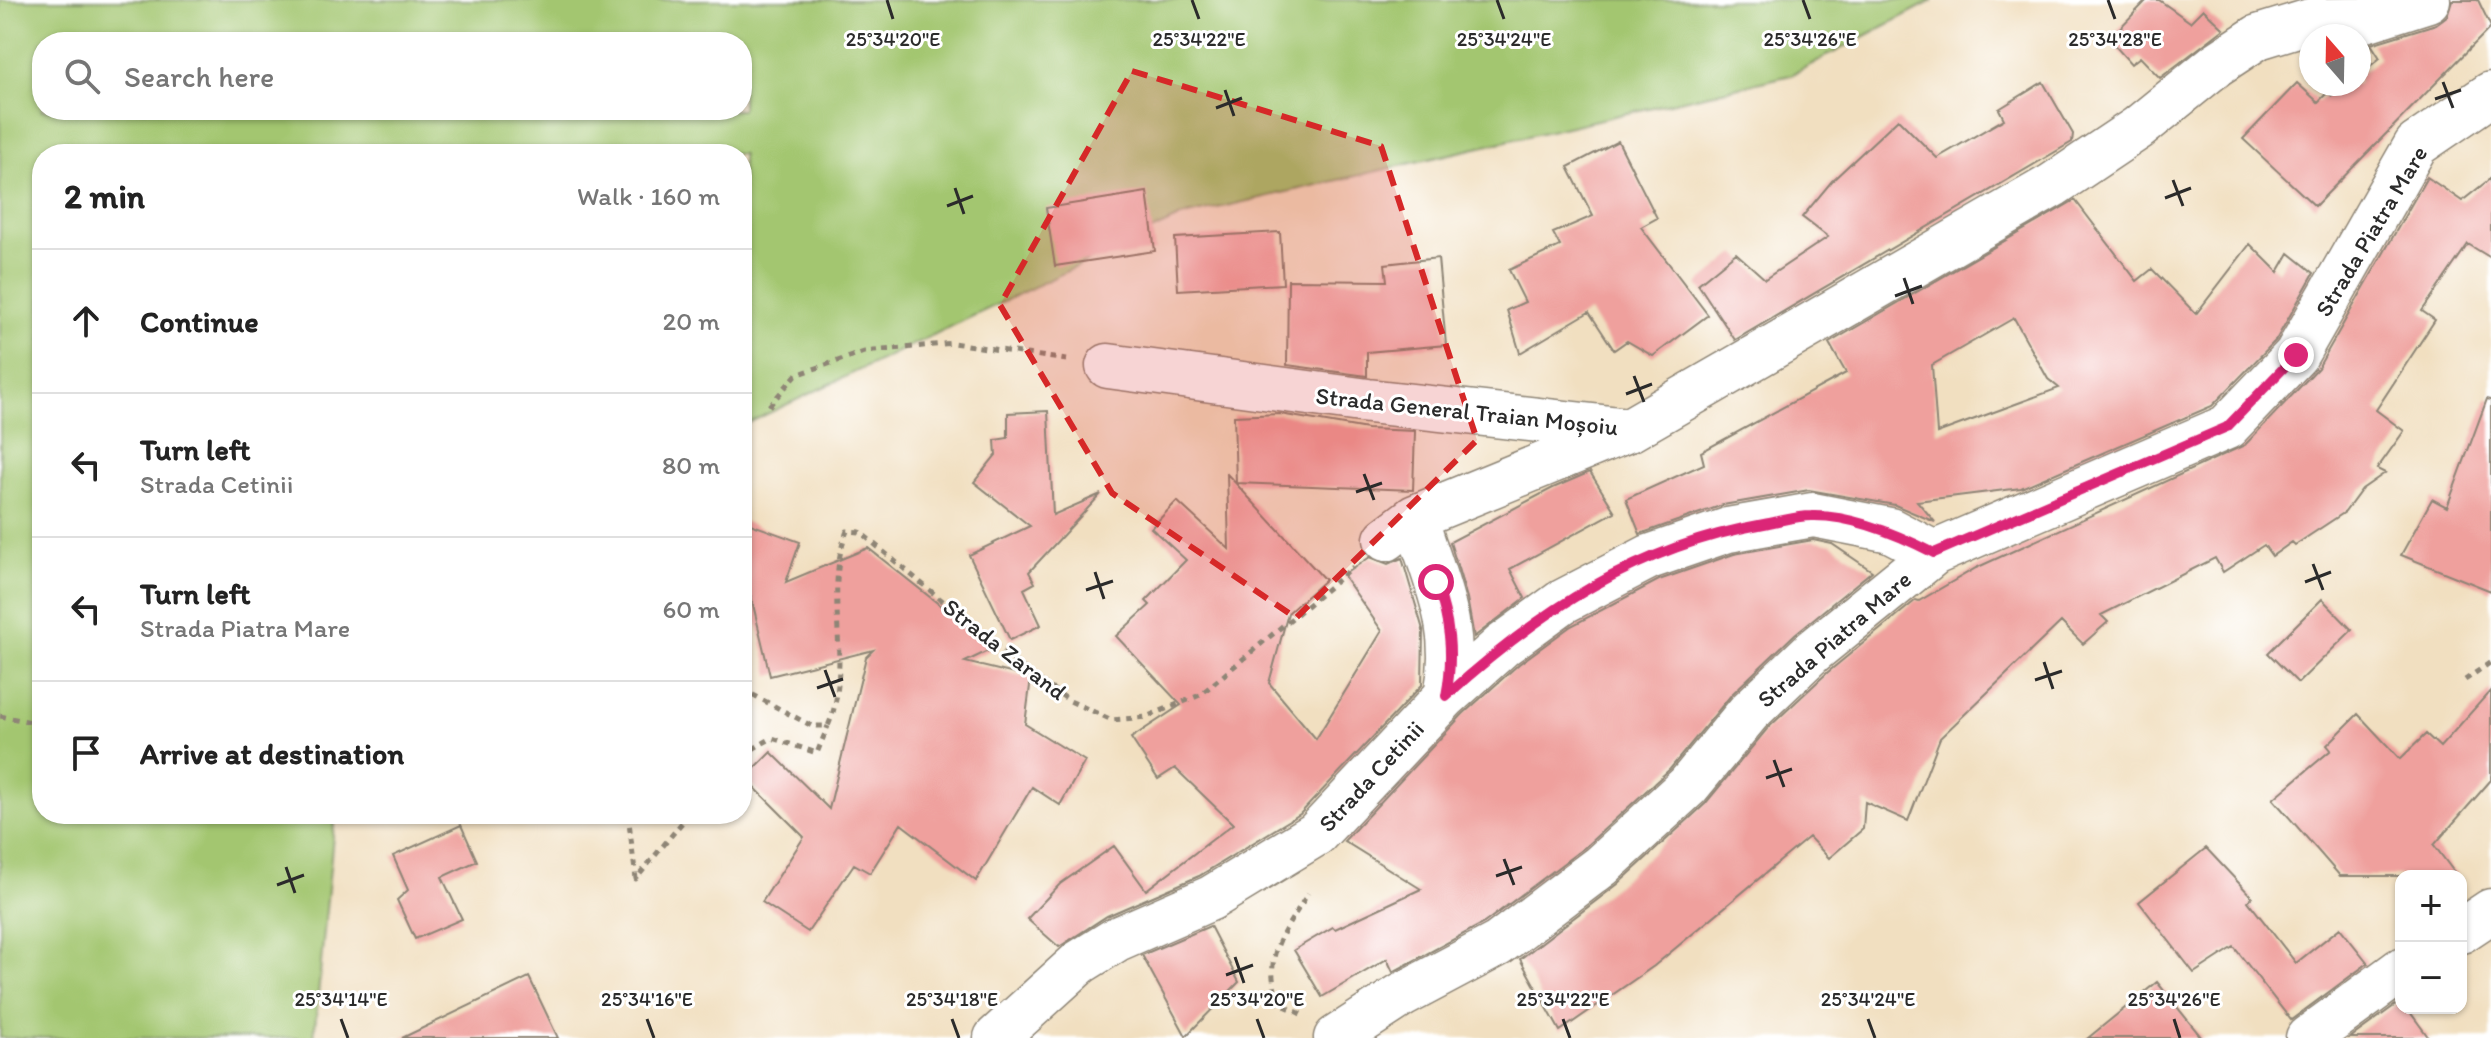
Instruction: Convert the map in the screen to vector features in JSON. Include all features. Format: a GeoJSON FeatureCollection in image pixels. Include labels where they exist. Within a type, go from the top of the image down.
{"type":"FeatureCollection","features":[{"type":"Feature","properties":{"kind":"street","name":"Strada General Traian Moșoiu"},"geometry":{"type":"LineString","coordinates":[[1108,366],[1368,401],[1629,430],[2053,185],[2138,128],[2217,64],[2258,37],[2310,21],[2365,20],[2428,0]]}},
{"type":"Feature","properties":{"kind":"street","name":"Strada Piatra Mare"},"geometry":{"type":"LineString","coordinates":[[1345,1032],[1498,944],[1601,866],[1688,786],[1749,712],[1811,653],[1934,553],[2227,427],[2296,355],[2416,145],[2491,94]]}},
{"type":"Feature","properties":{"kind":"street"},"geometry":{"type":"LineString","coordinates":[[1446,696],[1452,665],[1450,627],[1400,528],[1629,430]]}},
{"type":"Feature","properties":{"kind":"street","name":"Strada Cetinii"},"geometry":{"type":"LineString","coordinates":[[996,1038],[1080,962],[1117,939],[1223,891],[1316,834],[1446,696],[1503,645],[1562,602],[1649,557],[1728,530],[1813,515],[1890,530],[1934,553]]}},
{"type":"Feature","properties":{"kind":"street"},"geometry":{"type":"LineString","coordinates":[[2467,927],[2491,911]]}},
{"type":"Feature","properties":{"kind":"street"},"geometry":{"type":"LineString","coordinates":[[2308,1038],[2395,974]]}},
{"type":"Feature","properties":{"kind":"path"},"geometry":{"type":"LineString","coordinates":[[769,406],[796,375],[864,352],[953,343],[1108,366]]}},
{"type":"Feature","properties":{"kind":"path","name":"Strada Zarand"},"geometry":{"type":"LineString","coordinates":[[828,726],[837,705],[835,572],[847,531],[860,532],[1029,673],[1070,701],[1112,720],[1146,717],[1200,695],[1400,528]]}},
{"type":"Feature","properties":{"kind":"path"},"geometry":{"type":"LineString","coordinates":[[2465,680],[2491,662]]}},
{"type":"Feature","properties":{"kind":"path"},"geometry":{"type":"LineString","coordinates":[[752,694],[812,726],[828,726],[817,753],[772,738],[752,749]]}},
{"type":"Feature","properties":{"kind":"path"},"geometry":{"type":"LineString","coordinates":[[0,716],[32,722]]}},
{"type":"Feature","properties":{"kind":"path"},"geometry":{"type":"LineString","coordinates":[[629,824],[636,879],[681,824]]}},
{"type":"Feature","properties":{"kind":"path"},"geometry":{"type":"LineString","coordinates":[[1316,834],[1320,856],[1317,877],[1276,947],[1271,969],[1273,987],[1279,1003],[1345,1032]]}},
{"type":"Feature","properties":{"kind":"highlighted area"},"geometry":{"type":"Polygon","coordinates":[[[1132,71],[1381,146],[1477,440],[1296,618],[1112,493],[1000,305],[1132,71]]]}},
{"type":"Feature","properties":{"kind":"green space"},"geometry":{"type":"Polygon","coordinates":[[[0,0],[1934,0],[1791,75],[1183,216],[752,421],[752,144],[32,144],[32,824],[334,824],[314,1038],[0,1038],[0,0]]]}},
{"type":"Feature","properties":{"kind":"building"},"geometry":{"type":"Polygon","coordinates":[[[2147,0],[2159,0],[2190,22],[2203,9],[2224,29],[2160,78],[2140,57],[2131,64],[2109,39],[2147,0]]]}},
{"type":"Feature","properties":{"kind":"building"},"geometry":{"type":"Polygon","coordinates":[[[2452,0],[2478,0],[2491,27],[2315,206],[2243,139],[2297,83],[2299,96],[2311,96],[2318,102],[2324,96],[2371,96],[2371,65],[2380,58],[2371,44],[2436,24],[2447,16],[2452,0]]]}},
{"type":"Feature","properties":{"kind":"building"},"geometry":{"type":"Polygon","coordinates":[[[2043,82],[2073,134],[2072,142],[1735,340],[1698,284],[1736,253],[1765,279],[1828,237],[1802,217],[1832,181],[1898,119],[1937,158],[2004,119],[1999,109],[2043,82]]]}},
{"type":"Feature","properties":{"kind":"building"},"geometry":{"type":"Polygon","coordinates":[[[1618,141],[1657,218],[1641,227],[1708,315],[1653,356],[1627,341],[1614,350],[1589,312],[1520,353],[1507,310],[1525,302],[1509,270],[1560,246],[1553,233],[1593,216],[1568,167],[1618,141]]]}},
{"type":"Feature","properties":{"kind":"building"},"geometry":{"type":"Polygon","coordinates":[[[2427,177],[2462,201],[2491,178],[2491,258],[2468,244],[2422,311],[2435,320],[2376,410],[2404,431],[2377,469],[2385,473],[2362,489],[2345,512],[2295,545],[2292,542],[2272,556],[2264,545],[2223,572],[2215,558],[2101,615],[2108,622],[2083,644],[2061,622],[1940,738],[1908,821],[1865,802],[1863,829],[1829,858],[1809,837],[1654,966],[1560,1031],[1520,959],[1618,884],[1705,804],[1767,729],[1828,672],[1916,600],[1976,568],[2245,445],[2318,368],[2427,177]]]}},
{"type":"Feature","properties":{"kind":"building"},"geometry":{"type":"Polygon","coordinates":[[[1147,192],[1155,251],[1055,266],[1046,208],[1147,192]]]}},
{"type":"Feature","properties":{"kind":"building"},"geometry":{"type":"Polygon","coordinates":[[[2075,200],[2137,281],[2152,269],[2196,314],[2250,244],[2278,272],[2289,253],[2314,273],[2276,340],[2212,406],[2021,488],[1917,501],[1935,522],[1895,505],[1809,490],[1723,505],[1640,534],[1626,499],[1704,464],[1701,452],[1846,373],[1829,343],[2075,200]],[[2014,318],[1932,365],[1937,433],[2059,388],[2048,379],[2014,318]]]}},
{"type":"Feature","properties":{"kind":"building"},"geometry":{"type":"Polygon","coordinates":[[[1280,232],[1283,284],[1178,290],[1175,238],[1280,232]]]}},
{"type":"Feature","properties":{"kind":"building"},"geometry":{"type":"Polygon","coordinates":[[[1438,258],[1446,345],[1367,352],[1367,376],[1287,365],[1288,280],[1387,281],[1385,264],[1438,258]]]}},
{"type":"Feature","properties":{"kind":"building"},"geometry":{"type":"Polygon","coordinates":[[[2487,399],[2491,400],[2491,591],[2401,555],[2432,499],[2447,507],[2487,399]]]}},
{"type":"Feature","properties":{"kind":"building"},"geometry":{"type":"Polygon","coordinates":[[[1048,411],[1053,515],[1101,494],[1029,572],[1035,583],[1024,589],[1041,625],[1010,640],[969,555],[1030,526],[974,482],[996,455],[995,440],[1008,438],[1008,413],[1048,411]]]}},
{"type":"Feature","properties":{"kind":"building"},"geometry":{"type":"Polygon","coordinates":[[[1280,414],[1367,429],[1415,431],[1413,490],[1236,483],[1234,416],[1280,414]]]}},
{"type":"Feature","properties":{"kind":"building"},"geometry":{"type":"Polygon","coordinates":[[[1590,472],[1615,512],[1510,569],[1525,598],[1474,637],[1467,598],[1450,542],[1590,472]]]}},
{"type":"Feature","properties":{"kind":"building"},"geometry":{"type":"Polygon","coordinates":[[[1227,474],[1325,580],[1288,613],[1269,683],[1316,739],[1382,631],[1343,575],[1370,557],[1388,564],[1402,558],[1423,630],[1422,685],[1300,814],[1199,876],[1107,916],[1059,947],[1027,919],[1060,884],[1114,846],[1146,890],[1233,824],[1175,768],[1158,779],[1131,738],[1181,705],[1116,636],[1150,605],[1146,601],[1186,560],[1151,528],[1177,501],[1229,549],[1227,474]]]}},
{"type":"Feature","properties":{"kind":"building"},"geometry":{"type":"Polygon","coordinates":[[[752,525],[800,542],[786,582],[868,548],[994,648],[965,662],[1031,678],[1025,724],[1085,761],[1060,805],[1032,787],[976,881],[901,824],[870,873],[854,864],[808,932],[762,902],[804,837],[752,785],[752,771],[771,752],[829,809],[866,657],[873,650],[770,676],[752,600],[752,525]]]}},
{"type":"Feature","properties":{"kind":"building"},"geometry":{"type":"Polygon","coordinates":[[[1813,540],[1832,544],[1872,571],[1795,634],[1732,694],[1670,769],[1585,847],[1484,923],[1393,972],[1387,959],[1322,997],[1294,950],[1333,927],[1335,929],[1421,889],[1344,841],[1463,714],[1519,664],[1571,626],[1659,580],[1734,554],[1813,540]]]}},
{"type":"Feature","properties":{"kind":"building"},"geometry":{"type":"Polygon","coordinates":[[[2322,599],[2352,630],[2298,683],[2268,653],[2322,599]]]}},
{"type":"Feature","properties":{"kind":"building"},"geometry":{"type":"Polygon","coordinates":[[[2491,690],[2491,780],[2434,845],[2453,870],[2395,870],[2395,876],[2340,876],[2273,799],[2331,750],[2327,745],[2358,714],[2400,759],[2426,734],[2440,747],[2491,690]]]}},
{"type":"Feature","properties":{"kind":"building"},"geometry":{"type":"Polygon","coordinates":[[[461,825],[477,861],[442,877],[462,919],[415,939],[397,900],[408,890],[393,856],[461,825]]]}},
{"type":"Feature","properties":{"kind":"building"},"geometry":{"type":"Polygon","coordinates":[[[2206,848],[2252,897],[2248,901],[2296,963],[2340,928],[2368,963],[2291,1020],[2234,947],[2194,973],[2139,902],[2206,848]]]}},
{"type":"Feature","properties":{"kind":"building"},"geometry":{"type":"Polygon","coordinates":[[[1210,926],[1239,982],[1186,1036],[1142,955],[1210,926]]]}},
{"type":"Feature","properties":{"kind":"building"},"geometry":{"type":"Polygon","coordinates":[[[529,977],[558,1038],[402,1038],[529,977]]]}},
{"type":"Feature","properties":{"kind":"building"},"geometry":{"type":"Polygon","coordinates":[[[2157,982],[2202,1038],[2088,1038],[2157,982]]]}},
{"type":"Feature","properties":{"kind":"building"},"geometry":{"type":"Polygon","coordinates":[[[2395,1005],[2395,1014],[2411,1014],[2429,1038],[2350,1038],[2395,1005]]]}},
{"type":"Feature","properties":{"kind":"route"},"geometry":{"type":"LineString","coordinates":[[1436,582],[1452,639],[1452,665],[1446,696],[1503,645],[1562,602],[1649,557],[1728,530],[1813,515],[1890,530],[1934,553],[2227,427],[2296,355]]}}]}
